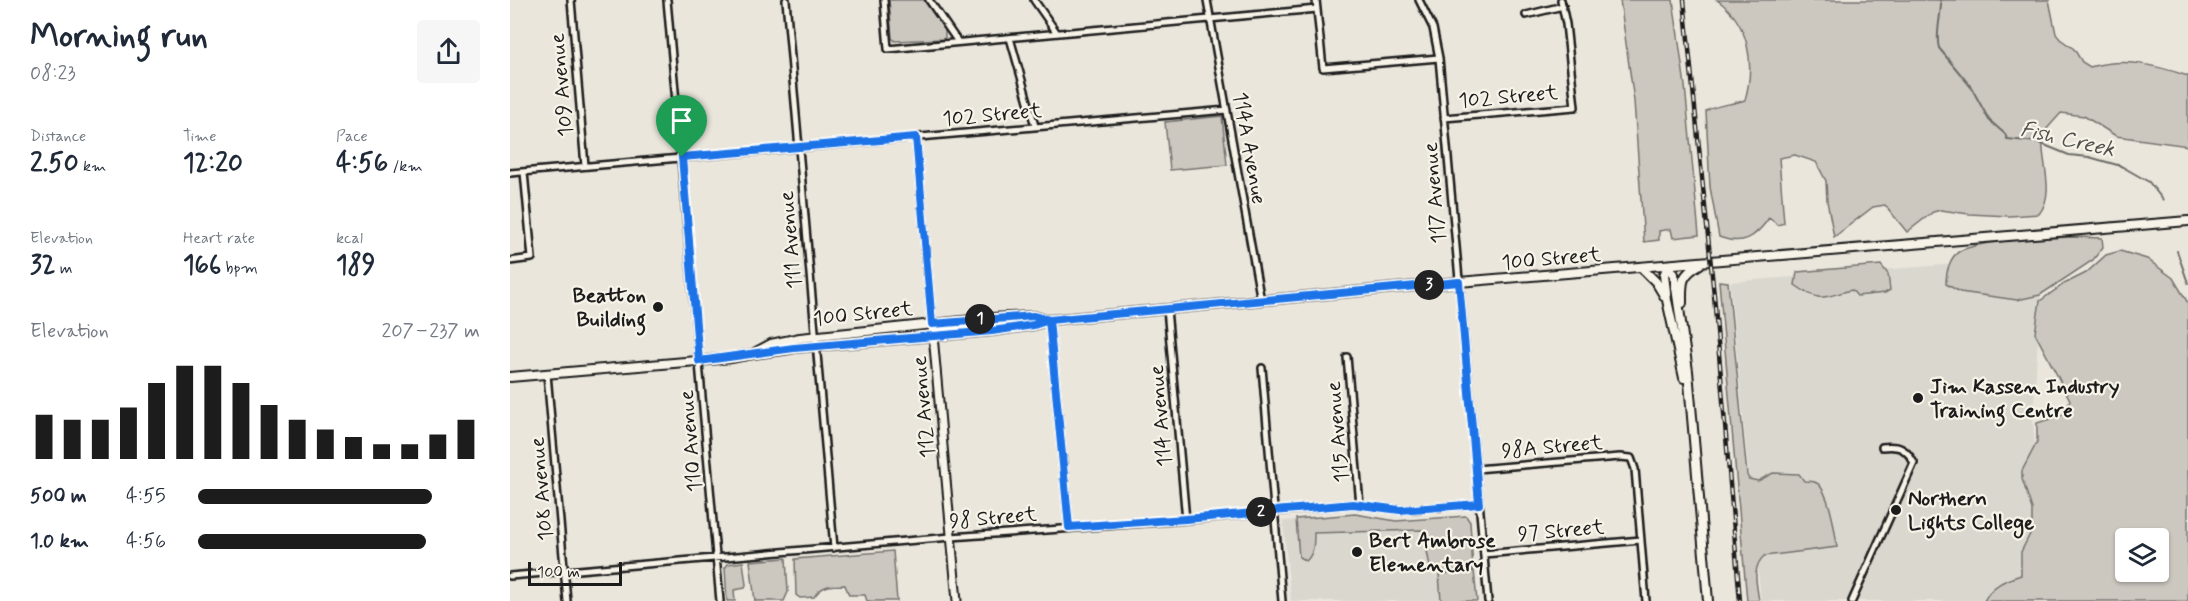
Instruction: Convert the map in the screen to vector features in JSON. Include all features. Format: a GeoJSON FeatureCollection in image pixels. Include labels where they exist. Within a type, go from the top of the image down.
{"type":"FeatureCollection","features":[{"type":"Feature","properties":{"kind":"main road","name":"100 Street"},"geometry":{"type":"LineString","coordinates":[[510,377],[732,358],[755,352],[992,331],[1034,325],[1049,320],[1167,309],[1459,282],[2188,221]]}},
{"type":"Feature","properties":{"kind":"main road"},"geometry":{"type":"LineString","coordinates":[[1683,340],[1683,278],[1689,270],[1701,263]]}},
{"type":"Feature","properties":{"kind":"main road"},"geometry":{"type":"LineString","coordinates":[[1691,415],[1666,300],[1664,275],[1668,266],[1674,274],[1688,371],[1708,601]]}},
{"type":"Feature","properties":{"kind":"main road"},"geometry":{"type":"LineString","coordinates":[[1642,268],[1656,282],[1666,300]]}},
{"type":"Feature","properties":{"kind":"main road","name":"100 Street"},"geometry":{"type":"LineString","coordinates":[[755,352],[771,344],[815,336],[1033,316],[1049,320]]}},
{"type":"Feature","properties":{"kind":"street","name":"109 Avenue"},"geometry":{"type":"LineString","coordinates":[[570,0],[585,166]]}},
{"type":"Feature","properties":{"kind":"street","name":"110 Avenue"},"geometry":{"type":"LineString","coordinates":[[667,0],[720,601]]}},
{"type":"Feature","properties":{"kind":"street","name":"111 Avenue"},"geometry":{"type":"LineString","coordinates":[[786,0],[834,548]]}},
{"type":"Feature","properties":{"kind":"street"},"geometry":{"type":"LineString","coordinates":[[884,0],[888,49],[1317,9]]}},
{"type":"Feature","properties":{"kind":"street"},"geometry":{"type":"LineString","coordinates":[[929,0],[958,42]]}},
{"type":"Feature","properties":{"kind":"street"},"geometry":{"type":"LineString","coordinates":[[1034,0],[1057,33]]}},
{"type":"Feature","properties":{"kind":"street","name":"114A Avenue"},"geometry":{"type":"LineString","coordinates":[[1207,0],[1261,302]]}},
{"type":"Feature","properties":{"kind":"street"},"geometry":{"type":"LineString","coordinates":[[1316,0],[1323,68],[1439,58]]}},
{"type":"Feature","properties":{"kind":"street","name":"117 Avenue"},"geometry":{"type":"LineString","coordinates":[[1419,0],[1433,28],[1439,58],[1488,601]]}},
{"type":"Feature","properties":{"kind":"street","name":"102 Street"},"geometry":{"type":"LineString","coordinates":[[1444,117],[1575,107],[1569,42],[1562,3]]}},
{"type":"Feature","properties":{"kind":"street"},"geometry":{"type":"LineString","coordinates":[[1526,15],[1562,3]]}},
{"type":"Feature","properties":{"kind":"street"},"geometry":{"type":"LineString","coordinates":[[1010,38],[1035,126]]}},
{"type":"Feature","properties":{"kind":"street","name":"102 Street"},"geometry":{"type":"LineString","coordinates":[[510,173],[1227,110]]}},
{"type":"Feature","properties":{"kind":"street","name":"112 Avenue"},"geometry":{"type":"LineString","coordinates":[[916,137],[957,601]]}},
{"type":"Feature","properties":{"kind":"street"},"geometry":{"type":"LineString","coordinates":[[510,261],[532,258],[524,172]]}},
{"type":"Feature","properties":{"kind":"street","name":"114 Avenue"},"geometry":{"type":"LineString","coordinates":[[1167,309],[1186,519]]}},
{"type":"Feature","properties":{"kind":"street"},"geometry":{"type":"LineString","coordinates":[[1049,320],[1069,527]]}},
{"type":"Feature","properties":{"kind":"street","name":"115 Avenue"},"geometry":{"type":"LineString","coordinates":[[1347,357],[1360,505]]}},
{"type":"Feature","properties":{"kind":"street"},"geometry":{"type":"LineString","coordinates":[[1262,368],[1282,601]]}},
{"type":"Feature","properties":{"kind":"street","name":"108 Avenue"},"geometry":{"type":"LineString","coordinates":[[547,374],[567,601]]}},
{"type":"Feature","properties":{"kind":"street"},"geometry":{"type":"LineString","coordinates":[[1852,601],[1914,463],[1908,451],[1899,446],[1882,447]]}},
{"type":"Feature","properties":{"kind":"street","name":"98A Street"},"geometry":{"type":"LineString","coordinates":[[1476,470],[1620,457],[1631,458],[1635,469],[1641,540]]}},
{"type":"Feature","properties":{"kind":"street","name":"98 Street"},"geometry":{"type":"LineString","coordinates":[[510,576],[1274,511],[1360,505],[1400,510],[1479,504]]}},
{"type":"Feature","properties":{"kind":"street"},"geometry":{"type":"LineString","coordinates":[[1641,540],[1646,601]]}},
{"type":"Feature","properties":{"kind":"street","name":"97 Street"},"geometry":{"type":"LineString","coordinates":[[1484,554],[1641,540]]}},
{"type":"Feature","properties":{"kind":"shaded area"},"geometry":{"type":"Polygon","coordinates":[[[889,0],[924,0],[945,30],[945,38],[895,41],[892,38],[889,0]]]}},
{"type":"Feature","properties":{"kind":"shaded area"},"geometry":{"type":"Polygon","coordinates":[[[1620,0],[1673,0],[1685,86],[1699,235],[1673,238],[1671,229],[1659,231],[1659,240],[1644,242],[1634,101],[1620,0]]]}},
{"type":"Feature","properties":{"kind":"shaded area"},"geometry":{"type":"Polygon","coordinates":[[[1717,0],[2049,0],[2056,34],[2074,49],[2082,62],[2090,67],[2115,63],[2139,64],[2188,76],[2188,146],[2116,136],[2084,116],[2061,113],[2043,133],[2047,196],[2039,214],[2009,216],[1941,210],[1933,212],[1907,232],[1885,205],[1873,207],[1834,237],[1827,201],[1826,181],[1816,162],[1795,155],[1779,158],[1784,223],[1778,225],[1769,218],[1759,231],[1748,238],[1727,240],[1719,237],[1710,187],[1706,111],[1745,100],[1749,59],[1743,33],[1737,20],[1717,0]]]}},
{"type":"Feature","properties":{"kind":"shaded area"},"geometry":{"type":"Polygon","coordinates":[[[1222,116],[1227,165],[1170,170],[1165,122],[1222,116]]]}},
{"type":"Feature","properties":{"kind":"shaded area"},"geometry":{"type":"Polygon","coordinates":[[[2102,238],[2103,247],[2093,260],[2040,295],[2017,300],[1960,292],[1946,284],[1953,257],[1970,247],[2016,240],[2102,238]]]}},
{"type":"Feature","properties":{"kind":"shaded area"},"geometry":{"type":"Polygon","coordinates":[[[2120,251],[2147,259],[2173,278],[2188,303],[2188,601],[1984,601],[1999,584],[2021,575],[2021,552],[2032,530],[2032,509],[2022,479],[2022,471],[2037,442],[2037,423],[2063,415],[2070,400],[2035,333],[2040,301],[2064,284],[2086,273],[2106,255],[2120,251]]]}},
{"type":"Feature","properties":{"kind":"shaded area","name":"Northern Lights College"},"geometry":{"type":"Polygon","coordinates":[[[2043,257],[2033,420],[2045,601],[1761,601],[1730,282],[2043,257]]]}},
{"type":"Feature","properties":{"kind":"shaded area"},"geometry":{"type":"Polygon","coordinates":[[[1881,265],[1888,274],[1890,290],[1885,293],[1857,296],[1852,290],[1818,297],[1795,285],[1797,272],[1881,265]]]}},
{"type":"Feature","properties":{"kind":"shaded area"},"geometry":{"type":"Polygon","coordinates":[[[1719,281],[1728,282],[1747,475],[1749,479],[1758,481],[1773,473],[1799,474],[1804,481],[1818,484],[1829,508],[1837,547],[1764,556],[1756,571],[1759,601],[1747,601],[1719,281]]]}},
{"type":"Feature","properties":{"kind":"shaded area"},"geometry":{"type":"Polygon","coordinates":[[[1355,514],[1396,521],[1466,516],[1470,522],[1473,570],[1431,572],[1423,530],[1314,533],[1311,555],[1306,561],[1299,557],[1296,519],[1355,514]]]}},
{"type":"Feature","properties":{"kind":"shaded area","name":"Bert Ambrose Elementary"},"geometry":{"type":"Polygon","coordinates":[[[1296,520],[1298,534],[1423,530],[1431,572],[1475,569],[1477,601],[1291,601],[1283,521],[1296,520]]]}},
{"type":"Feature","properties":{"kind":"shaded area"},"geometry":{"type":"Polygon","coordinates":[[[893,551],[897,601],[867,601],[865,595],[849,595],[845,585],[827,586],[814,597],[800,598],[796,595],[795,559],[893,551]]]}},
{"type":"Feature","properties":{"kind":"shaded area"},"geometry":{"type":"Polygon","coordinates":[[[786,558],[788,592],[784,601],[755,601],[750,561],[786,558]]]}},
{"type":"Feature","properties":{"kind":"shaded area"},"geometry":{"type":"Polygon","coordinates":[[[743,562],[745,588],[734,590],[735,601],[727,601],[725,568],[728,564],[743,562]]]}},
{"type":"Feature","properties":{"kind":"shaded area"},"geometry":{"type":"Polygon","coordinates":[[[1474,571],[1477,601],[1441,601],[1439,574],[1474,571]]]}},
{"type":"Feature","properties":{"kind":"waterway","name":"Fish Creek"},"geometry":{"type":"LineString","coordinates":[[1940,0],[1939,48],[1971,87],[1989,120],[2005,134],[2007,139],[2037,142],[2069,155],[2089,157],[2121,166],[2149,182],[2163,200]]}},
{"type":"Feature","properties":{"kind":"waterway","name":"Fish Creek"},"geometry":{"type":"LineString","coordinates":[[2177,251],[2188,283]]}},
{"type":"Feature","properties":{"kind":"railway"},"geometry":{"type":"LineString","coordinates":[[1684,0],[1714,295],[1740,601]]}},
{"type":"Feature","properties":{"kind":"place","name":"Beatton Building"},"geometry":{"type":"Point","coordinates":[658,307]}},
{"type":"Feature","properties":{"kind":"place","name":"Jim Kassen Industry Training Centre"},"geometry":{"type":"Point","coordinates":[1918,398]}},
{"type":"Feature","properties":{"kind":"place","name":"Northern Lights College"},"geometry":{"type":"Point","coordinates":[1896,510]}},
{"type":"Feature","properties":{"kind":"place","name":"Bert Ambrose Elementary"},"geometry":{"type":"Point","coordinates":[1357,552]}},
{"type":"Feature","properties":{"kind":"route"},"geometry":{"type":"LineString","coordinates":[[682,157],[699,361],[794,348],[992,331],[1034,325],[1049,320],[1459,282],[1479,504],[1400,510],[1353,504],[1069,527],[1049,320],[1033,316],[932,324],[916,137],[682,157]]}}]}
